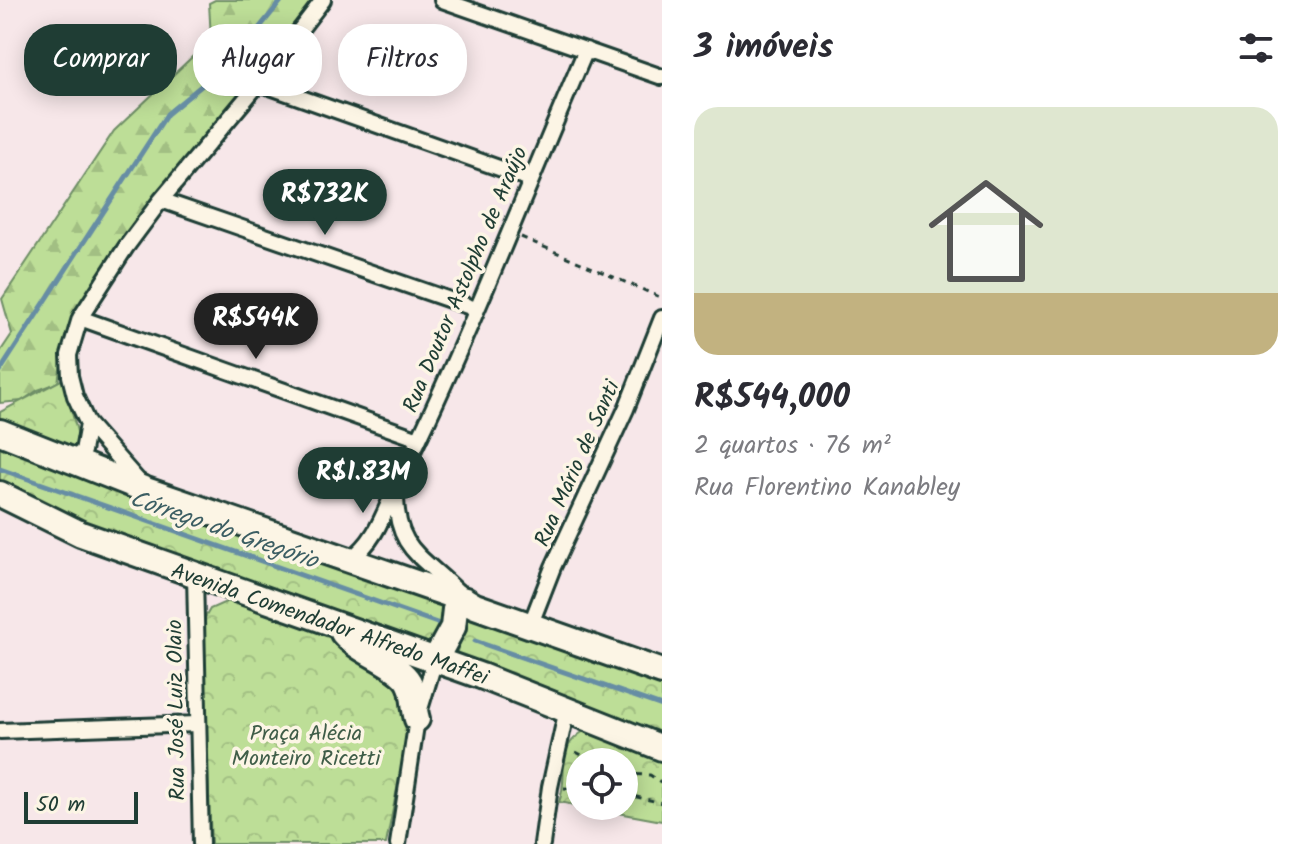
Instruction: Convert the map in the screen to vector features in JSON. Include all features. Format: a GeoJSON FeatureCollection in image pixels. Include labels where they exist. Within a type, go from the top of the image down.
{"type":"FeatureCollection","features":[{"type":"Feature","properties":{"kind":"main road"},"geometry":{"type":"LineString","coordinates":[[0,432],[146,490],[662,672]]}},
{"type":"Feature","properties":{"kind":"main road","name":"Avenida Comendador Alfredo Maffei"},"geometry":{"type":"LineString","coordinates":[[0,494],[81,534],[435,660],[662,748]]}},
{"type":"Feature","properties":{"kind":"main road"},"geometry":{"type":"LineString","coordinates":[[435,660],[453,627],[455,609],[465,600]]}},
{"type":"Feature","properties":{"kind":"main road"},"geometry":{"type":"LineString","coordinates":[[337,625],[357,647],[402,672],[411,687],[417,719]]}},
{"type":"Feature","properties":{"kind":"street"},"geometry":{"type":"LineString","coordinates":[[304,24],[323,0]]}},
{"type":"Feature","properties":{"kind":"street"},"geometry":{"type":"LineString","coordinates":[[442,0],[662,77]]}},
{"type":"Feature","properties":{"kind":"street","name":"Rua Doutor Astolpho de Araújo"},"geometry":{"type":"LineString","coordinates":[[349,560],[370,542],[419,439],[511,233],[530,179],[586,50]]}},
{"type":"Feature","properties":{"kind":"street"},"geometry":{"type":"LineString","coordinates":[[146,490],[88,424],[75,396],[69,366],[70,347],[80,318],[126,247],[248,96]]}},
{"type":"Feature","properties":{"kind":"street"},"geometry":{"type":"LineString","coordinates":[[296,96],[530,179]]}},
{"type":"Feature","properties":{"kind":"street"},"geometry":{"type":"LineString","coordinates":[[161,200],[476,309]]}},
{"type":"Feature","properties":{"kind":"street"},"geometry":{"type":"LineString","coordinates":[[80,318],[419,439]]}},
{"type":"Feature","properties":{"kind":"street","name":"Rua Mário de Santi"},"geometry":{"type":"LineString","coordinates":[[530,626],[553,567],[626,409],[662,318]]}},
{"type":"Feature","properties":{"kind":"street"},"geometry":{"type":"LineString","coordinates":[[71,461],[83,451],[88,424]]}},
{"type":"Feature","properties":{"kind":"street"},"geometry":{"type":"LineString","coordinates":[[396,486],[400,531],[411,548],[465,600]]}},
{"type":"Feature","properties":{"kind":"street","name":"Rua José Luiz Olaio"},"geometry":{"type":"LineString","coordinates":[[195,575],[201,844]]}},
{"type":"Feature","properties":{"kind":"street"},"geometry":{"type":"LineString","coordinates":[[398,844],[417,719],[435,660]]}},
{"type":"Feature","properties":{"kind":"street"},"geometry":{"type":"LineString","coordinates":[[542,844],[550,787],[567,709]]}},
{"type":"Feature","properties":{"kind":"street"},"geometry":{"type":"LineString","coordinates":[[0,731],[197,724]]}},
{"type":"Feature","properties":{"kind":"path"},"geometry":{"type":"LineString","coordinates":[[511,233],[662,298]]}},
{"type":"Feature","properties":{"kind":"path"},"geometry":{"type":"LineString","coordinates":[[638,775],[650,775],[662,783]]}},
{"type":"Feature","properties":{"kind":"path"},"geometry":{"type":"LineString","coordinates":[[638,797],[662,803]]}},
{"type":"Feature","properties":{"kind":"green space"},"geometry":{"type":"Polygon","coordinates":[[[215,0],[315,0],[297,24],[210,24],[209,3],[215,0]]]}},
{"type":"Feature","properties":{"kind":"green space"},"geometry":{"type":"Polygon","coordinates":[[[193,56],[193,96],[243,96],[78,314],[63,349],[58,383],[38,390],[22,401],[0,403],[0,352],[12,334],[2,299],[114,131],[151,96],[177,96],[177,71],[193,56]]]}},
{"type":"Feature","properties":{"kind":"green space"},"geometry":{"type":"Polygon","coordinates":[[[63,379],[79,439],[77,445],[68,448],[0,425],[0,412],[63,379]]]}},
{"type":"Feature","properties":{"kind":"green space"},"geometry":{"type":"Polygon","coordinates":[[[0,440],[438,600],[444,611],[440,627],[436,636],[424,647],[122,543],[0,483],[0,440]]]}},
{"type":"Feature","properties":{"kind":"green space","name":"Praça Alécia Monteiro Ricetti"},"geometry":{"type":"Polygon","coordinates":[[[228,601],[334,636],[357,659],[379,672],[396,675],[411,719],[386,844],[211,844],[202,623],[210,609],[228,601]]]}},
{"type":"Feature","properties":{"kind":"green space"},"geometry":{"type":"Polygon","coordinates":[[[470,615],[662,679],[662,738],[459,658],[456,654],[470,615]]]}},
{"type":"Feature","properties":{"kind":"green space"},"geometry":{"type":"Polygon","coordinates":[[[584,731],[598,732],[635,748],[568,748],[574,738],[584,731]]]}},
{"type":"Feature","properties":{"kind":"green space"},"geometry":{"type":"Polygon","coordinates":[[[638,750],[662,760],[662,821],[638,817],[638,750]]]}},
{"type":"Feature","properties":{"kind":"green space"},"geometry":{"type":"Polygon","coordinates":[[[566,752],[566,803],[559,802],[566,752]]]}},
{"type":"Feature","properties":{"kind":"waterway"},"geometry":{"type":"LineString","coordinates":[[0,371],[167,114],[234,59],[282,0]]}},
{"type":"Feature","properties":{"kind":"waterway","name":"Córrego do Gregório"},"geometry":{"type":"LineString","coordinates":[[0,469],[437,623]]}},
{"type":"Feature","properties":{"kind":"waterway","name":"Córrego do Gregório"},"geometry":{"type":"LineString","coordinates":[[475,641],[662,706]]}}]}
